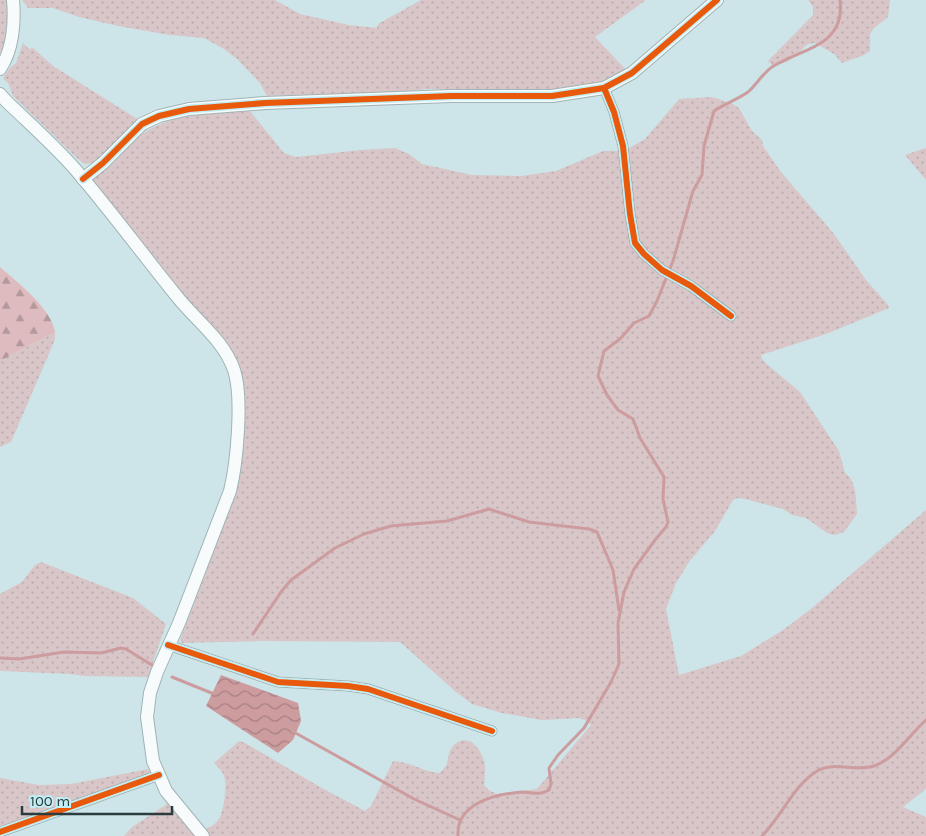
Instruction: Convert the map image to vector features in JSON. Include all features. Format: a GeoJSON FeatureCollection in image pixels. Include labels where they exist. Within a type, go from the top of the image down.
{"type":"FeatureCollection","features":[{"type":"Feature","properties":{"kind":"main road"},"geometry":{"type":"LineString","coordinates":[[0,69],[8,53],[12,32],[13,0]]}},
{"type":"Feature","properties":{"kind":"main road"},"geometry":{"type":"LineString","coordinates":[[83,179],[103,163],[142,124],[159,116],[189,109],[265,103],[451,96],[552,96],[604,88],[632,73],[717,0]]}},
{"type":"Feature","properties":{"kind":"main road"},"geometry":{"type":"LineString","coordinates":[[0,94],[83,179],[180,300],[220,345],[236,377],[238,418],[234,473],[230,491],[179,623],[159,668],[150,693],[147,717],[150,747],[166,791],[203,836]]}},
{"type":"Feature","properties":{"kind":"street"},"geometry":{"type":"LineString","coordinates":[[604,88],[614,112],[623,146],[633,236],[639,248],[662,270],[691,286],[731,316]]}},
{"type":"Feature","properties":{"kind":"street"},"geometry":{"type":"LineString","coordinates":[[168,646],[278,682],[368,689],[492,731]]}},
{"type":"Feature","properties":{"kind":"street"},"geometry":{"type":"LineString","coordinates":[[0,832],[159,775]]}},
{"type":"Feature","properties":{"kind":"shaded area"},"geometry":{"type":"Polygon","coordinates":[[[0,0],[8,0],[9,30],[0,53],[0,0]]]}},
{"type":"Feature","properties":{"kind":"shaded area"},"geometry":{"type":"Polygon","coordinates":[[[22,0],[275,0],[300,14],[349,25],[377,28],[378,24],[421,0],[646,0],[595,37],[629,73],[601,85],[567,90],[426,89],[389,93],[267,96],[260,83],[237,59],[204,38],[170,35],[118,26],[79,17],[53,8],[28,8],[22,0]]]}},
{"type":"Feature","properties":{"kind":"shaded area"},"geometry":{"type":"Polygon","coordinates":[[[808,0],[890,0],[888,17],[874,28],[870,34],[870,51],[864,55],[842,63],[834,54],[815,43],[808,44],[789,61],[773,66],[768,61],[813,15],[813,7],[808,0]]]}},
{"type":"Feature","properties":{"kind":"shaded area"},"geometry":{"type":"Polygon","coordinates":[[[23,43],[29,49],[33,48],[53,66],[139,120],[132,124],[96,162],[86,164],[80,161],[13,96],[8,83],[3,78],[16,63],[23,43]]]}},
{"type":"Feature","properties":{"kind":"shaded area"},"geometry":{"type":"Polygon","coordinates":[[[712,97],[731,103],[739,108],[752,131],[762,140],[763,146],[781,172],[834,234],[866,280],[889,308],[826,334],[761,355],[762,359],[769,366],[800,392],[839,451],[845,473],[854,486],[857,514],[844,532],[834,535],[827,533],[806,518],[792,515],[783,509],[745,499],[738,498],[733,500],[715,531],[689,562],[676,583],[666,609],[679,675],[741,656],[783,630],[812,608],[926,510],[926,789],[903,807],[926,817],[926,836],[124,836],[132,827],[175,799],[202,831],[215,823],[222,811],[225,784],[222,773],[214,763],[239,741],[365,811],[371,806],[393,761],[439,773],[446,766],[453,746],[464,740],[474,744],[481,754],[485,765],[484,785],[490,791],[497,794],[537,789],[591,725],[579,718],[542,720],[502,713],[472,704],[400,642],[263,641],[182,643],[180,640],[207,570],[201,557],[233,471],[233,373],[217,343],[89,177],[105,170],[135,139],[154,127],[194,115],[250,111],[284,153],[296,157],[395,148],[409,154],[422,164],[472,175],[521,176],[556,171],[603,151],[624,151],[645,139],[679,99],[712,97]]]}},
{"type":"Feature","properties":{"kind":"shaded area"},"geometry":{"type":"Polygon","coordinates":[[[926,148],[926,180],[905,155],[926,148]]]}},
{"type":"Feature","properties":{"kind":"shaded area"},"geometry":{"type":"Polygon","coordinates":[[[55,332],[55,339],[11,442],[0,447],[0,361],[55,332]]]}},
{"type":"Feature","properties":{"kind":"shaded area"},"geometry":{"type":"Polygon","coordinates":[[[41,562],[133,598],[166,624],[148,677],[83,676],[0,671],[0,594],[22,582],[35,565],[41,562]]]}},
{"type":"Feature","properties":{"kind":"shaded area"},"geometry":{"type":"Polygon","coordinates":[[[148,769],[149,777],[57,811],[0,827],[0,778],[39,785],[71,784],[148,769]]]}},
{"type":"Feature","properties":{"kind":"green space"},"geometry":{"type":"Polygon","coordinates":[[[0,267],[41,305],[48,314],[55,332],[0,361],[0,267]]]}},
{"type":"Feature","properties":{"kind":"water"},"geometry":{"type":"Polygon","coordinates":[[[221,675],[298,703],[301,721],[293,740],[278,753],[206,706],[221,675]]]}},
{"type":"Feature","properties":{"kind":"waterway"},"geometry":{"type":"LineString","coordinates":[[458,836],[459,825],[464,815],[480,802],[512,793],[539,793],[549,790],[551,784],[549,768],[558,755],[584,728],[611,682],[619,664],[618,623],[624,592],[634,569],[668,522],[663,499],[664,477],[640,438],[633,419],[618,410],[607,395],[598,376],[604,351],[620,339],[634,323],[649,316],[657,301],[673,261],[693,191],[702,175],[704,146],[714,111],[748,92],[772,67],[808,50],[829,37],[836,28],[840,16],[840,0]]}},
{"type":"Feature","properties":{"kind":"waterway"},"geometry":{"type":"LineString","coordinates":[[253,634],[291,580],[335,548],[364,534],[391,526],[447,521],[489,509],[529,522],[589,529],[597,532],[613,570],[619,610]]}},
{"type":"Feature","properties":{"kind":"waterway"},"geometry":{"type":"LineString","coordinates":[[0,658],[19,659],[64,652],[101,653],[121,648],[126,649],[155,667]]}},
{"type":"Feature","properties":{"kind":"waterway"},"geometry":{"type":"LineString","coordinates":[[172,677],[214,694]]}},
{"type":"Feature","properties":{"kind":"waterway"},"geometry":{"type":"LineString","coordinates":[[762,836],[776,820],[794,793],[817,771],[831,767],[867,768],[874,766],[896,752],[926,720]]}},
{"type":"Feature","properties":{"kind":"waterway"},"geometry":{"type":"LineString","coordinates":[[292,731],[414,799],[460,820]]}},
{"type":"Feature","properties":{"kind":"cycle path"},"geometry":{"type":"LineString","coordinates":[[83,179],[103,163],[142,124],[159,116],[189,109],[265,103],[451,96],[552,96],[604,88],[632,73],[717,0]]}},
{"type":"Feature","properties":{"kind":"cycle path"},"geometry":{"type":"LineString","coordinates":[[604,88],[614,112],[623,146],[635,243],[662,270],[691,286],[731,316]]}},
{"type":"Feature","properties":{"kind":"cycle path"},"geometry":{"type":"LineString","coordinates":[[168,645],[278,682],[368,689],[492,731]]}},
{"type":"Feature","properties":{"kind":"cycle path"},"geometry":{"type":"LineString","coordinates":[[0,832],[159,775]]}}]}
